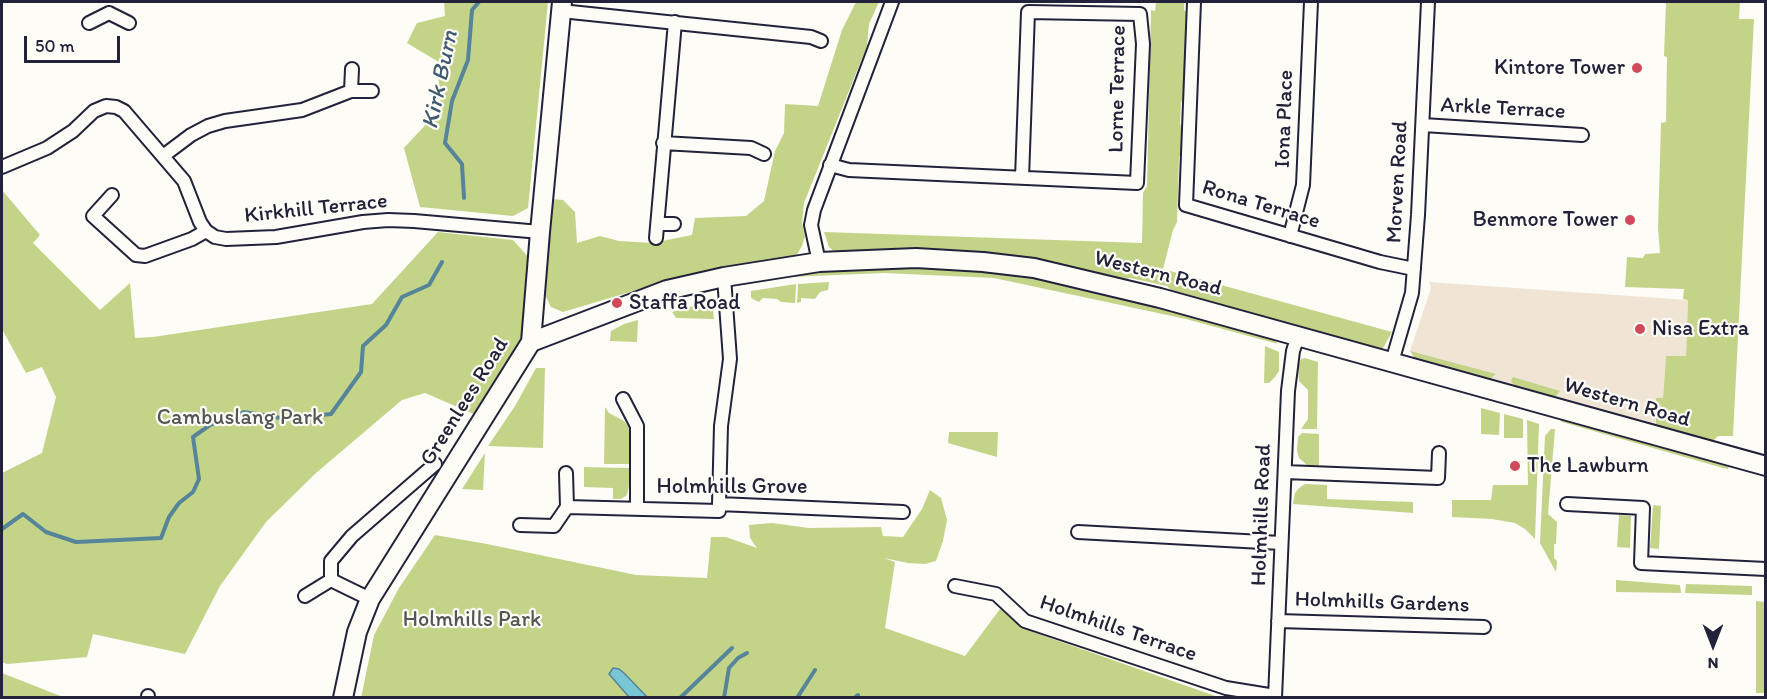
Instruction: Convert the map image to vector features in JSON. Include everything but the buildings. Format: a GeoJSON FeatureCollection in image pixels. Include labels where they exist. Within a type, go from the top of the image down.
{"type":"FeatureCollection","features":[{"type":"Feature","properties":{"kind":"street"},"geometry":{"type":"LineString","coordinates":[[819,262],[811,225],[814,210],[892,2]]}},
{"type":"Feature","properties":{"kind":"street","name":"Rona Terrace"},"geometry":{"type":"LineString","coordinates":[[1194,2],[1186,205],[1380,262],[1414,269]]}},
{"type":"Feature","properties":{"kind":"street","name":"Iona Place"},"geometry":{"type":"LineString","coordinates":[[1290,236],[1304,186],[1311,2]]}},
{"type":"Feature","properties":{"kind":"street","name":"Morven Road"},"geometry":{"type":"LineString","coordinates":[[1392,362],[1412,293],[1428,2]]}},
{"type":"Feature","properties":{"kind":"street"},"geometry":{"type":"LineString","coordinates":[[561,6],[675,22],[811,37],[821,41]]}},
{"type":"Feature","properties":{"kind":"street","name":"Greenlees Road"},"geometry":{"type":"LineString","coordinates":[[343,698],[357,632],[370,600],[531,342],[561,6]]}},
{"type":"Feature","properties":{"kind":"street"},"geometry":{"type":"LineString","coordinates":[[88,23],[109,7],[129,22]]}},
{"type":"Feature","properties":{"kind":"street","name":"Lorne Terrace"},"geometry":{"type":"LineString","coordinates":[[830,165],[849,170],[1022,178],[1137,183],[1143,44],[1140,14],[1028,12],[1022,178]]}},
{"type":"Feature","properties":{"kind":"street"},"geometry":{"type":"LineString","coordinates":[[656,238],[675,22]]}},
{"type":"Feature","properties":{"kind":"street"},"geometry":{"type":"LineString","coordinates":[[351,91],[352,69]]}},
{"type":"Feature","properties":{"kind":"street"},"geometry":{"type":"LineString","coordinates":[[163,156],[191,135],[208,126],[225,121],[302,110],[351,91],[372,91]]}},
{"type":"Feature","properties":{"kind":"street"},"geometry":{"type":"LineString","coordinates":[[2,167],[47,148],[73,131],[94,111],[106,106],[116,107],[124,111],[184,181],[200,222],[206,231],[192,239],[145,256],[136,255],[93,216],[112,195]]}},
{"type":"Feature","properties":{"kind":"street","name":"Arkle Terrace"},"geometry":{"type":"LineString","coordinates":[[1423,125],[1582,135]]}},
{"type":"Feature","properties":{"kind":"street"},"geometry":{"type":"LineString","coordinates":[[663,143],[751,148],[764,154]]}},
{"type":"Feature","properties":{"kind":"street","name":"Kirkhill Terrace"},"geometry":{"type":"LineString","coordinates":[[206,231],[215,237],[226,239],[276,237],[388,220],[540,232]]}},
{"type":"Feature","properties":{"kind":"street"},"geometry":{"type":"LineString","coordinates":[[658,224],[674,224]]}},
{"type":"Feature","properties":{"kind":"street","name":"Western Road"},"geometry":{"type":"LineString","coordinates":[[531,342],[667,290],[724,277],[819,262],[916,258],[983,262],[1034,268],[1160,298],[1766,466]]}},
{"type":"Feature","properties":{"kind":"street"},"geometry":{"type":"LineString","coordinates":[[720,504],[721,426],[730,359],[724,277]]}},
{"type":"Feature","properties":{"kind":"street","name":"Holmhills Road"},"geometry":{"type":"LineString","coordinates":[[1275,697],[1288,391],[1293,351],[1298,336]]}},
{"type":"Feature","properties":{"kind":"street","name":"Holmhills Grove"},"geometry":{"type":"LineString","coordinates":[[624,399],[637,426],[637,509],[719,510],[720,504],[903,512]]}},
{"type":"Feature","properties":{"kind":"street"},"geometry":{"type":"LineString","coordinates":[[1285,472],[1438,478],[1438,453]]}},
{"type":"Feature","properties":{"kind":"street"},"geometry":{"type":"LineString","coordinates":[[331,580],[331,561],[352,536],[435,464]]}},
{"type":"Feature","properties":{"kind":"street"},"geometry":{"type":"LineString","coordinates":[[520,525],[554,526],[567,507],[566,473]]}},
{"type":"Feature","properties":{"kind":"street"},"geometry":{"type":"LineString","coordinates":[[1567,504],[1643,508],[1641,563],[1766,569]]}},
{"type":"Feature","properties":{"kind":"street"},"geometry":{"type":"LineString","coordinates":[[567,507],[637,509]]}},
{"type":"Feature","properties":{"kind":"street"},"geometry":{"type":"LineString","coordinates":[[1078,532],[1281,543]]}},
{"type":"Feature","properties":{"kind":"street"},"geometry":{"type":"LineString","coordinates":[[331,580],[370,600]]}},
{"type":"Feature","properties":{"kind":"street"},"geometry":{"type":"LineString","coordinates":[[306,596],[331,580]]}},
{"type":"Feature","properties":{"kind":"street","name":"Holmhills Terrace"},"geometry":{"type":"LineString","coordinates":[[955,586],[996,594],[1025,621],[1226,688],[1275,697]]}},
{"type":"Feature","properties":{"kind":"street","name":"Holmhills Gardens"},"geometry":{"type":"LineString","coordinates":[[1278,621],[1484,627]]}},
{"type":"Feature","properties":{"kind":"shaded area"},"geometry":{"type":"Polygon","coordinates":[[[1429,282],[1688,300],[1686,356],[1666,356],[1663,398],[1656,398],[1656,425],[1427,364],[1414,357],[1410,351],[1431,288],[1429,282]]]}},
{"type":"Feature","properties":{"kind":"green space"},"geometry":{"type":"Polygon","coordinates":[[[444,2],[548,2],[528,208],[513,216],[420,207],[404,148],[441,108],[437,61],[407,43],[417,23],[445,16],[444,2]]]}},
{"type":"Feature","properties":{"kind":"green space"},"geometry":{"type":"Polygon","coordinates":[[[856,2],[879,2],[869,24],[867,46],[804,203],[802,223],[805,236],[796,256],[782,262],[722,268],[563,312],[551,307],[544,293],[553,199],[563,200],[575,212],[577,243],[600,236],[619,241],[652,243],[692,235],[695,218],[746,216],[764,201],[775,151],[784,133],[785,104],[818,106],[842,30],[856,2]]]}},
{"type":"Feature","properties":{"kind":"green space"},"geometry":{"type":"Polygon","coordinates":[[[1156,2],[1184,2],[1184,10],[1189,15],[1186,98],[1181,102],[1180,124],[1184,129],[1183,150],[1179,157],[1177,222],[1163,269],[1392,332],[1383,348],[1372,351],[1179,299],[1167,286],[1130,278],[1118,282],[841,258],[829,247],[824,232],[1142,243],[1143,193],[1147,186],[1151,10],[1155,11],[1156,2]]]}},
{"type":"Feature","properties":{"kind":"green space"},"geometry":{"type":"Polygon","coordinates":[[[1666,2],[1740,2],[1739,19],[1754,19],[1733,436],[1718,436],[1713,441],[1656,425],[1656,398],[1663,398],[1666,356],[1686,356],[1688,300],[1683,299],[1684,289],[1625,287],[1627,257],[1643,258],[1645,254],[1660,253],[1658,228],[1661,123],[1666,122],[1667,57],[1664,56],[1666,2]]]}},
{"type":"Feature","properties":{"kind":"green space","name":"Cambuslang Park"},"geometry":{"type":"Polygon","coordinates":[[[2,190],[40,235],[33,243],[100,310],[130,283],[135,338],[372,304],[438,232],[513,240],[530,259],[524,338],[476,415],[425,393],[402,400],[316,473],[266,522],[220,586],[185,654],[93,634],[87,657],[7,664],[2,662],[2,473],[42,453],[56,397],[42,367],[26,373],[2,329],[2,190]]]}},
{"type":"Feature","properties":{"kind":"green space"},"geometry":{"type":"Polygon","coordinates":[[[907,265],[1034,276],[1123,296],[1273,339],[1278,344],[1186,319],[994,278],[884,273],[789,277],[737,286],[743,281],[840,268],[907,265]]]}},
{"type":"Feature","properties":{"kind":"green space"},"geometry":{"type":"Polygon","coordinates":[[[829,282],[828,290],[820,292],[815,299],[801,298],[801,302],[797,303],[798,284],[829,282]]]}},
{"type":"Feature","properties":{"kind":"green space"},"geometry":{"type":"Polygon","coordinates":[[[796,284],[795,303],[763,298],[759,302],[751,298],[751,291],[796,284]]]}},
{"type":"Feature","properties":{"kind":"green space"},"geometry":{"type":"Polygon","coordinates":[[[710,301],[714,319],[676,318],[672,312],[710,301]]]}},
{"type":"Feature","properties":{"kind":"green space"},"geometry":{"type":"Polygon","coordinates":[[[638,320],[637,342],[610,341],[611,331],[638,320]]]}},
{"type":"Feature","properties":{"kind":"green space"},"geometry":{"type":"Polygon","coordinates":[[[1265,346],[1279,352],[1279,371],[1269,383],[1264,383],[1265,346]]]}},
{"type":"Feature","properties":{"kind":"green space"},"geometry":{"type":"Polygon","coordinates":[[[1410,351],[1496,374],[1491,378],[1483,379],[1427,364],[1414,357],[1410,351]]]}},
{"type":"Feature","properties":{"kind":"green space"},"geometry":{"type":"Polygon","coordinates":[[[1301,359],[1318,362],[1317,429],[1301,429],[1308,419],[1308,390],[1299,381],[1298,367],[1301,359]]]}},
{"type":"Feature","properties":{"kind":"green space"},"geometry":{"type":"Polygon","coordinates":[[[536,368],[545,368],[543,448],[488,446],[515,406],[536,368]]]}},
{"type":"Feature","properties":{"kind":"green space"},"geometry":{"type":"Polygon","coordinates":[[[1513,377],[1560,391],[1554,398],[1517,389],[1511,381],[1513,377]]]}},
{"type":"Feature","properties":{"kind":"green space"},"geometry":{"type":"Polygon","coordinates":[[[605,407],[609,413],[624,421],[629,427],[629,464],[604,464],[605,407]]]}},
{"type":"Feature","properties":{"kind":"green space"},"geometry":{"type":"Polygon","coordinates":[[[1481,408],[1500,413],[1499,435],[1481,434],[1481,408]]]}},
{"type":"Feature","properties":{"kind":"green space"},"geometry":{"type":"Polygon","coordinates":[[[1504,414],[1523,419],[1523,438],[1504,438],[1504,414]]]}},
{"type":"Feature","properties":{"kind":"green space"},"geometry":{"type":"Polygon","coordinates":[[[1559,419],[1712,460],[1729,467],[1728,469],[1723,468],[1562,422],[1559,419]]]}},
{"type":"Feature","properties":{"kind":"green space"},"geometry":{"type":"Polygon","coordinates":[[[1527,420],[1539,424],[1535,539],[1515,523],[1492,519],[1452,517],[1452,500],[1491,500],[1493,485],[1528,485],[1527,420]]]}},
{"type":"Feature","properties":{"kind":"green space"},"geometry":{"type":"Polygon","coordinates":[[[1551,429],[1555,429],[1548,514],[1557,522],[1556,544],[1554,544],[1556,572],[1540,543],[1545,436],[1551,429]]]}},
{"type":"Feature","properties":{"kind":"green space"},"geometry":{"type":"Polygon","coordinates":[[[949,432],[998,432],[997,457],[948,443],[949,432]]]}},
{"type":"Feature","properties":{"kind":"green space"},"geometry":{"type":"Polygon","coordinates":[[[1302,433],[1319,434],[1319,466],[1307,465],[1299,458],[1298,437],[1302,433]]]}},
{"type":"Feature","properties":{"kind":"green space"},"geometry":{"type":"Polygon","coordinates":[[[485,453],[483,490],[462,489],[485,453]]]}},
{"type":"Feature","properties":{"kind":"green space"},"geometry":{"type":"Polygon","coordinates":[[[584,467],[629,468],[627,495],[621,499],[613,499],[613,488],[584,487],[584,467]]]}},
{"type":"Feature","properties":{"kind":"green space"},"geometry":{"type":"Polygon","coordinates":[[[1305,484],[1327,485],[1327,499],[1413,502],[1413,513],[1293,504],[1295,493],[1305,484]]]}},
{"type":"Feature","properties":{"kind":"green space","name":"Holmhills Park"},"geometry":{"type":"Polygon","coordinates":[[[930,490],[941,498],[947,520],[943,541],[936,561],[925,564],[884,558],[895,562],[885,628],[965,656],[1000,609],[1033,632],[1221,698],[361,698],[374,635],[399,588],[435,535],[636,575],[707,578],[711,537],[726,537],[757,548],[750,538],[749,525],[772,523],[809,528],[881,527],[883,536],[903,537],[922,509],[930,490]]]}},
{"type":"Feature","properties":{"kind":"green space"},"geometry":{"type":"Polygon","coordinates":[[[1653,505],[1661,506],[1659,549],[1650,548],[1653,505]]]}},
{"type":"Feature","properties":{"kind":"green space"},"geometry":{"type":"Polygon","coordinates":[[[1619,515],[1631,516],[1630,548],[1617,547],[1619,515]]]}},
{"type":"Feature","properties":{"kind":"green space"},"geometry":{"type":"Polygon","coordinates":[[[1616,580],[1680,585],[1681,593],[1616,592],[1616,580]]]}},
{"type":"Feature","properties":{"kind":"green space"},"geometry":{"type":"Polygon","coordinates":[[[1686,584],[1752,586],[1752,595],[1685,593],[1686,584]]]}},
{"type":"Feature","properties":{"kind":"green space"},"geometry":{"type":"Polygon","coordinates":[[[1756,601],[1765,602],[1765,693],[1756,693],[1756,601]]]}},
{"type":"Feature","properties":{"kind":"green space"},"geometry":{"type":"Polygon","coordinates":[[[2,673],[63,697],[2,697],[2,673]]]}},
{"type":"Feature","properties":{"kind":"water"},"geometry":{"type":"Polygon","coordinates":[[[613,668],[624,673],[647,697],[629,697],[609,674],[613,668]]]}},
{"type":"Feature","properties":{"kind":"waterway","name":"Kirk Burn"},"geometry":{"type":"LineString","coordinates":[[464,198],[462,164],[445,143],[452,101],[468,60],[472,10],[479,2]]}},
{"type":"Feature","properties":{"kind":"waterway","name":"Kirk Burn"},"geometry":{"type":"LineString","coordinates":[[2,529],[23,514],[46,532],[76,542],[161,538],[169,517],[179,503],[193,492],[199,479],[193,437],[210,425],[244,412],[287,419],[331,414],[361,372],[363,346],[386,325],[402,297],[429,285],[442,262]]}},
{"type":"Feature","properties":{"kind":"waterway"},"geometry":{"type":"LineString","coordinates":[[680,698],[732,648]]}},
{"type":"Feature","properties":{"kind":"waterway"},"geometry":{"type":"LineString","coordinates":[[724,698],[729,668],[738,658],[747,653]]}},
{"type":"Feature","properties":{"kind":"waterway"},"geometry":{"type":"LineString","coordinates":[[797,698],[815,670]]}},
{"type":"Feature","properties":{"kind":"waterway"},"geometry":{"type":"LineString","coordinates":[[854,698],[858,695]]}},
{"type":"Feature","properties":{"kind":"place","name":"Kintore Tower"},"geometry":{"type":"Point","coordinates":[1637,68]}},
{"type":"Feature","properties":{"kind":"place","name":"Benmore Tower"},"geometry":{"type":"Point","coordinates":[1630,220]}},
{"type":"Feature","properties":{"kind":"place","name":"Staffa Road"},"geometry":{"type":"Point","coordinates":[617,303]}},
{"type":"Feature","properties":{"kind":"place","name":"Nisa Extra"},"geometry":{"type":"Point","coordinates":[1640,329]}},
{"type":"Feature","properties":{"kind":"place","name":"The Lawburn"},"geometry":{"type":"Point","coordinates":[1515,466]}}]}
